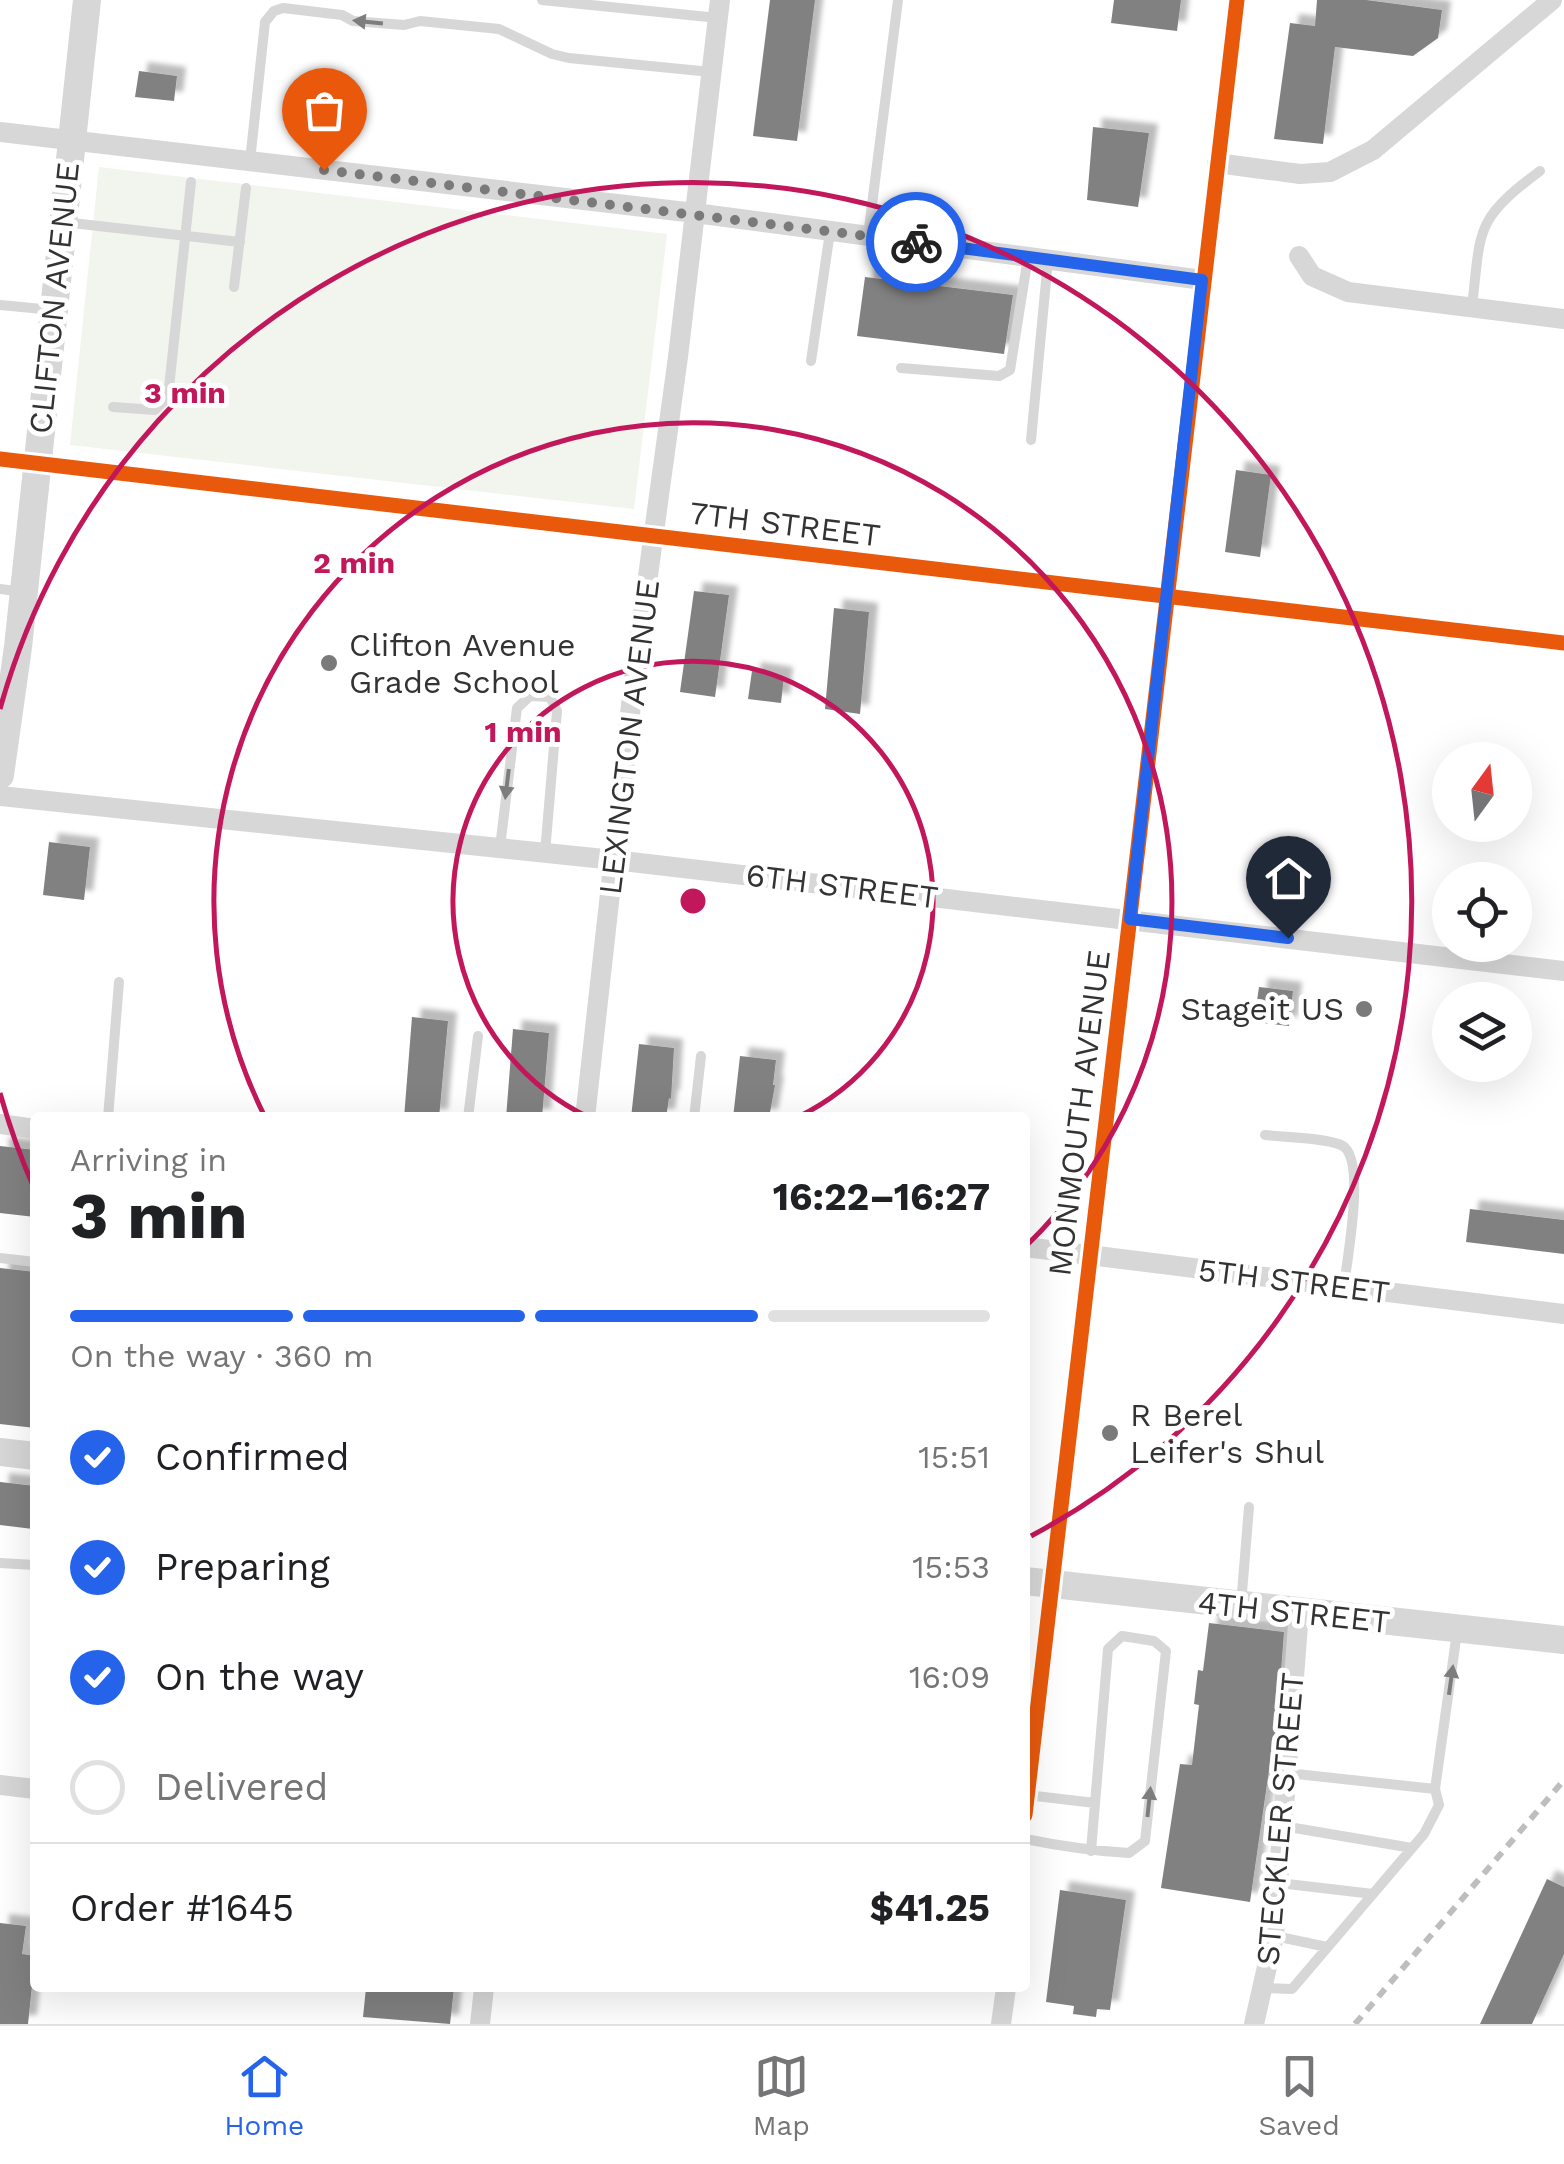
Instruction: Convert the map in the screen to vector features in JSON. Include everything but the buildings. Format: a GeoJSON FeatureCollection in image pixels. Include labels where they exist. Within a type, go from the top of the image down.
{"type":"FeatureCollection","features":[{"type":"Feature","properties":{"kind":"street","name":"CLIFTON AVENUE"},"geometry":{"type":"LineString","coordinates":[[0,774],[12,591],[36,464],[87,0]]}},
{"type":"Feature","properties":{"kind":"street","name":"MONMOUTH AVENUE"},"geometry":{"type":"LineString","coordinates":[[1030,1731],[1038,1582],[1090,1256],[1237,0]]}},
{"type":"Feature","properties":{"kind":"street"},"geometry":{"type":"LineString","coordinates":[[1217,163],[1300,174],[1330,172],[1373,150],[1552,0]]}},
{"type":"Feature","properties":{"kind":"street","name":"LEXINGTON AVENUE"},"geometry":{"type":"LineString","coordinates":[[586,1112],[718,9]]}},
{"type":"Feature","properties":{"kind":"street"},"geometry":{"type":"LineString","coordinates":[[0,132],[695,212],[1202,280]]}},
{"type":"Feature","properties":{"kind":"street"},"geometry":{"type":"LineString","coordinates":[[1300,256],[1312,276],[1348,292],[1564,318]]}},
{"type":"Feature","properties":{"kind":"street","name":"7TH STREET"},"geometry":{"type":"LineString","coordinates":[[0,459],[1564,643]]}},
{"type":"Feature","properties":{"kind":"street","name":"6TH STREET"},"geometry":{"type":"LineString","coordinates":[[0,796],[545,852],[1564,971]]}},
{"type":"Feature","properties":{"kind":"street"},"geometry":{"type":"LineString","coordinates":[[0,1124],[30,1127]]}},
{"type":"Feature","properties":{"kind":"street","name":"5TH STREET"},"geometry":{"type":"LineString","coordinates":[[1030,1249],[1564,1314]]}},
{"type":"Feature","properties":{"kind":"street"},"geometry":{"type":"LineString","coordinates":[[0,1452],[30,1455]]}},
{"type":"Feature","properties":{"kind":"street","name":"4TH STREET"},"geometry":{"type":"LineString","coordinates":[[1038,1582],[1564,1640]]}},
{"type":"Feature","properties":{"kind":"street","name":"STECKLER STREET"},"geometry":{"type":"LineString","coordinates":[[1254,2024],[1274,1936],[1299,1612]]}},
{"type":"Feature","properties":{"kind":"street"},"geometry":{"type":"LineString","coordinates":[[0,1785],[30,1788]]}},
{"type":"Feature","properties":{"kind":"street"},"geometry":{"type":"LineString","coordinates":[[480,2024],[484,1992]]}},
{"type":"Feature","properties":{"kind":"street"},"geometry":{"type":"LineString","coordinates":[[1001,2024],[1005,1992]]}},
{"type":"Feature","properties":{"kind":"lane"},"geometry":{"type":"LineString","coordinates":[[542,0],[718,9]]}},
{"type":"Feature","properties":{"kind":"lane"},"geometry":{"type":"LineString","coordinates":[[868,236],[898,0]]}},
{"type":"Feature","properties":{"kind":"lane"},"geometry":{"type":"LineString","coordinates":[[250,161],[266,22],[274,10],[283,8],[342,15],[353,21],[404,25],[420,21],[510,32],[552,54],[569,58],[711,72]]}},
{"type":"Feature","properties":{"kind":"lane"},"geometry":{"type":"LineString","coordinates":[[1472,307],[1485,220],[1511,192],[1540,171]]}},
{"type":"Feature","properties":{"kind":"lane"},"geometry":{"type":"LineString","coordinates":[[112,407],[155,410],[168,397],[191,182]]}},
{"type":"Feature","properties":{"kind":"lane"},"geometry":{"type":"LineString","coordinates":[[234,286],[246,188]]}},
{"type":"Feature","properties":{"kind":"lane"},"geometry":{"type":"LineString","coordinates":[[62,222],[240,242]]}},
{"type":"Feature","properties":{"kind":"lane"},"geometry":{"type":"LineString","coordinates":[[811,361],[830,230]]}},
{"type":"Feature","properties":{"kind":"lane"},"geometry":{"type":"LineString","coordinates":[[901,368],[999,376],[1010,370],[1038,258]]}},
{"type":"Feature","properties":{"kind":"lane"},"geometry":{"type":"LineString","coordinates":[[1030,440],[1038,258]]}},
{"type":"Feature","properties":{"kind":"lane"},"geometry":{"type":"LineString","coordinates":[[0,305],[53,310]]}},
{"type":"Feature","properties":{"kind":"lane"},"geometry":{"type":"LineString","coordinates":[[500,847],[517,708],[530,696],[550,698],[558,711],[545,852]]}},
{"type":"Feature","properties":{"kind":"lane"},"geometry":{"type":"LineString","coordinates":[[108,1112],[119,982]]}},
{"type":"Feature","properties":{"kind":"lane"},"geometry":{"type":"LineString","coordinates":[[469,1112],[478,1036]]}},
{"type":"Feature","properties":{"kind":"lane"},"geometry":{"type":"LineString","coordinates":[[695,1112],[701,1056]]}},
{"type":"Feature","properties":{"kind":"lane"},"geometry":{"type":"LineString","coordinates":[[1264,1135],[1342,1144],[1351,1154],[1356,1175],[1344,1287]]}},
{"type":"Feature","properties":{"kind":"lane"},"geometry":{"type":"LineString","coordinates":[[0,1258],[30,1261]]}},
{"type":"Feature","properties":{"kind":"lane"},"geometry":{"type":"LineString","coordinates":[[1241,1606],[1249,1506]]}},
{"type":"Feature","properties":{"kind":"lane"},"geometry":{"type":"LineString","coordinates":[[0,1563],[30,1565]]}},
{"type":"Feature","properties":{"kind":"lane"},"geometry":{"type":"LineString","coordinates":[[1264,1988],[1292,1989],[1424,1834],[1439,1804],[1436,1790],[1458,1630]]}},
{"type":"Feature","properties":{"kind":"lane"},"geometry":{"type":"LineString","coordinates":[[1030,1840],[1091,1851],[1128,1854],[1145,1841],[1166,1651],[1154,1641],[1122,1636],[1108,1649],[1091,1851]]}},
{"type":"Feature","properties":{"kind":"lane"},"geometry":{"type":"LineString","coordinates":[[1286,1772],[1436,1790]]}},
{"type":"Feature","properties":{"kind":"lane"},"geometry":{"type":"LineString","coordinates":[[1030,1805],[1095,1804]]}},
{"type":"Feature","properties":{"kind":"lane"},"geometry":{"type":"LineString","coordinates":[[1282,1826],[1412,1848]]}},
{"type":"Feature","properties":{"kind":"lane"},"geometry":{"type":"LineString","coordinates":[[1278,1883],[1373,1894]]}},
{"type":"Feature","properties":{"kind":"lane"},"geometry":{"type":"LineString","coordinates":[[1274,1936],[1328,1947]]}},
{"type":"Feature","properties":{"kind":"shaded area"},"geometry":{"type":"Polygon","coordinates":[[[99,167],[667,234],[634,509],[70,445],[99,167]]]}},
{"type":"Feature","properties":{"kind":"railway"},"geometry":{"type":"LineString","coordinates":[[1355,2024],[1564,1780]]}},
{"type":"Feature","properties":{"kind":"cycle path"},"geometry":{"type":"LineString","coordinates":[[1030,1772],[1237,0]]}},
{"type":"Feature","properties":{"kind":"cycle path"},"geometry":{"type":"LineString","coordinates":[[0,459],[1564,643]]}},
{"type":"Feature","properties":{"kind":"way so far"},"geometry":{"type":"LineString","coordinates":[[324,170],[695,212],[916,242]]}},
{"type":"Feature","properties":{"kind":"place","name":"Clifton Avenue Grade School"},"geometry":{"type":"Point","coordinates":[329,663]}},
{"type":"Feature","properties":{"kind":"place","name":"Stageit US"},"geometry":{"type":"Point","coordinates":[1364,1009]}},
{"type":"Feature","properties":{"kind":"place","name":"R Berel Leifer's Shul"},"geometry":{"type":"Point","coordinates":[1110,1433]}},
{"type":"Feature","properties":{"kind":"route"},"geometry":{"type":"LineString","coordinates":[[916,242],[1202,280],[1130,919],[1288,938]]}}]}
